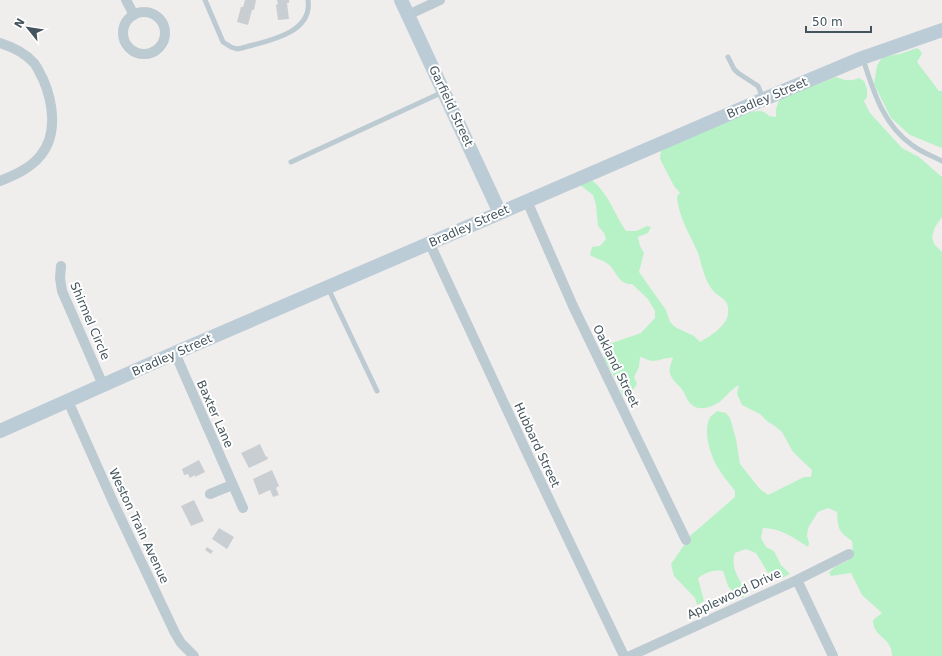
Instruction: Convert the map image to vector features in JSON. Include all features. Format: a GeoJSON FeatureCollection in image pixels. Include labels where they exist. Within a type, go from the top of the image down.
{"type":"FeatureCollection","features":[{"type":"Feature","properties":{"kind":"main road","name":"Garfield Street"},"geometry":{"type":"LineString","coordinates":[[401,0],[500,213]]}},
{"type":"Feature","properties":{"kind":"main road","name":"Bradley Street"},"geometry":{"type":"LineString","coordinates":[[0,431],[175,353],[430,244],[764,98],[862,58],[942,30]]}},
{"type":"Feature","properties":{"kind":"street"},"geometry":{"type":"LineString","coordinates":[[126,0],[134,15]]}},
{"type":"Feature","properties":{"kind":"street"},"geometry":{"type":"LineString","coordinates":[[408,15],[440,0]]}},
{"type":"Feature","properties":{"kind":"street"},"geometry":{"type":"LineString","coordinates":[[147,13],[159,19],[163,24],[165,37],[159,48],[153,52],[139,54],[133,51],[124,40],[123,33],[125,26],[134,15],[147,13]]}},
{"type":"Feature","properties":{"kind":"street"},"geometry":{"type":"LineString","coordinates":[[0,44],[18,50],[35,64],[46,87],[52,120],[50,139],[42,154],[26,168],[0,181]]}},
{"type":"Feature","properties":{"kind":"street","name":"Oakland Street"},"geometry":{"type":"LineString","coordinates":[[527,201],[573,306],[686,540]]}},
{"type":"Feature","properties":{"kind":"street","name":"Hubbard Street"},"geometry":{"type":"LineString","coordinates":[[430,244],[528,455],[624,656]]}},
{"type":"Feature","properties":{"kind":"street","name":"Shirmel Circle"},"geometry":{"type":"LineString","coordinates":[[61,266],[60,284],[62,291],[103,385]]}},
{"type":"Feature","properties":{"kind":"street","name":"Baxter Lane"},"geometry":{"type":"LineString","coordinates":[[175,353],[243,508]]}},
{"type":"Feature","properties":{"kind":"street","name":"Weston Train Avenue"},"geometry":{"type":"LineString","coordinates":[[68,401],[114,504],[175,633],[181,643],[194,656]]}},
{"type":"Feature","properties":{"kind":"street"},"geometry":{"type":"LineString","coordinates":[[210,494],[232,485]]}},
{"type":"Feature","properties":{"kind":"street","name":"Applewood Drive"},"geometry":{"type":"LineString","coordinates":[[630,656],[797,580],[849,554]]}},
{"type":"Feature","properties":{"kind":"street"},"geometry":{"type":"LineString","coordinates":[[797,580],[833,656]]}},
{"type":"Feature","properties":{"kind":"lane"},"geometry":{"type":"LineString","coordinates":[[205,0],[223,42],[237,49],[287,34],[303,22],[309,13],[308,0]]}},
{"type":"Feature","properties":{"kind":"lane"},"geometry":{"type":"LineString","coordinates":[[728,57],[734,69],[738,73],[758,86],[764,98]]}},
{"type":"Feature","properties":{"kind":"lane"},"geometry":{"type":"LineString","coordinates":[[862,58],[879,102],[890,125],[911,145],[942,161]]}},
{"type":"Feature","properties":{"kind":"lane"},"geometry":{"type":"LineString","coordinates":[[291,162],[444,92]]}},
{"type":"Feature","properties":{"kind":"lane"},"geometry":{"type":"LineString","coordinates":[[328,287],[377,391]]}},
{"type":"Feature","properties":{"kind":"green space"},"geometry":{"type":"Polygon","coordinates":[[[917,48],[922,54],[917,62],[939,91],[942,91],[942,148],[910,135],[891,118],[874,84],[877,66],[882,57],[900,54],[917,48]]]}},
{"type":"Feature","properties":{"kind":"green space"},"geometry":{"type":"Polygon","coordinates":[[[836,77],[847,80],[859,78],[864,81],[867,89],[867,97],[864,101],[870,113],[902,148],[919,157],[942,177],[942,217],[935,227],[932,237],[934,244],[942,252],[942,656],[892,656],[890,647],[877,632],[874,625],[873,620],[882,613],[862,595],[851,573],[831,576],[829,573],[833,568],[846,562],[852,556],[853,550],[852,541],[841,532],[837,512],[828,508],[818,512],[808,528],[808,547],[781,532],[770,528],[763,528],[761,538],[766,547],[774,551],[781,565],[790,574],[782,578],[768,573],[756,553],[746,549],[735,553],[734,558],[734,568],[746,591],[743,598],[738,598],[728,586],[723,571],[713,571],[698,578],[704,601],[697,605],[695,598],[674,576],[671,564],[691,535],[735,497],[735,491],[717,466],[711,452],[707,437],[710,417],[717,411],[726,413],[730,418],[736,439],[740,464],[759,488],[768,495],[804,477],[811,477],[812,470],[793,452],[782,432],[760,414],[742,405],[737,394],[739,385],[714,405],[705,408],[696,407],[690,403],[682,389],[671,377],[670,367],[673,358],[650,361],[640,357],[639,367],[634,377],[637,384],[630,394],[623,396],[618,383],[604,359],[604,351],[609,344],[641,333],[655,318],[655,311],[648,299],[632,284],[627,284],[621,280],[608,264],[590,255],[592,247],[600,246],[606,239],[604,233],[598,226],[596,205],[593,195],[580,185],[584,182],[593,181],[598,186],[607,198],[626,231],[636,231],[647,226],[651,227],[648,233],[638,237],[640,246],[644,253],[639,272],[666,310],[670,322],[675,327],[694,336],[700,342],[721,327],[727,318],[728,308],[725,301],[711,288],[703,271],[698,253],[680,211],[677,196],[680,193],[674,186],[660,159],[661,150],[748,113],[762,111],[769,116],[776,117],[776,109],[780,98],[836,77]]]}},
{"type":"Feature","properties":{"kind":"building"},"geometry":{"type":"Polygon","coordinates":[[[245,0],[256,0],[248,25],[237,22],[241,7],[243,7],[245,0]]]}},
{"type":"Feature","properties":{"kind":"building"},"geometry":{"type":"Polygon","coordinates":[[[277,0],[289,0],[289,3],[287,3],[289,19],[278,20],[276,5],[278,4],[277,0]]]}},
{"type":"Feature","properties":{"kind":"building"},"geometry":{"type":"Polygon","coordinates":[[[260,444],[268,459],[249,468],[241,453],[260,444]]]}},
{"type":"Feature","properties":{"kind":"building"},"geometry":{"type":"Polygon","coordinates":[[[199,460],[205,472],[190,478],[188,474],[184,475],[182,469],[199,460]]]}},
{"type":"Feature","properties":{"kind":"building"},"geometry":{"type":"Polygon","coordinates":[[[272,470],[279,486],[276,488],[279,495],[273,497],[270,490],[259,495],[253,479],[272,470]]]}},
{"type":"Feature","properties":{"kind":"building"},"geometry":{"type":"Polygon","coordinates":[[[194,500],[204,521],[191,526],[181,506],[194,500]]]}},
{"type":"Feature","properties":{"kind":"building"},"geometry":{"type":"Polygon","coordinates":[[[219,528],[234,537],[227,549],[212,539],[219,528]]]}},
{"type":"Feature","properties":{"kind":"building"},"geometry":{"type":"Polygon","coordinates":[[[207,547],[213,551],[211,554],[205,550],[207,547]]]}}]}
